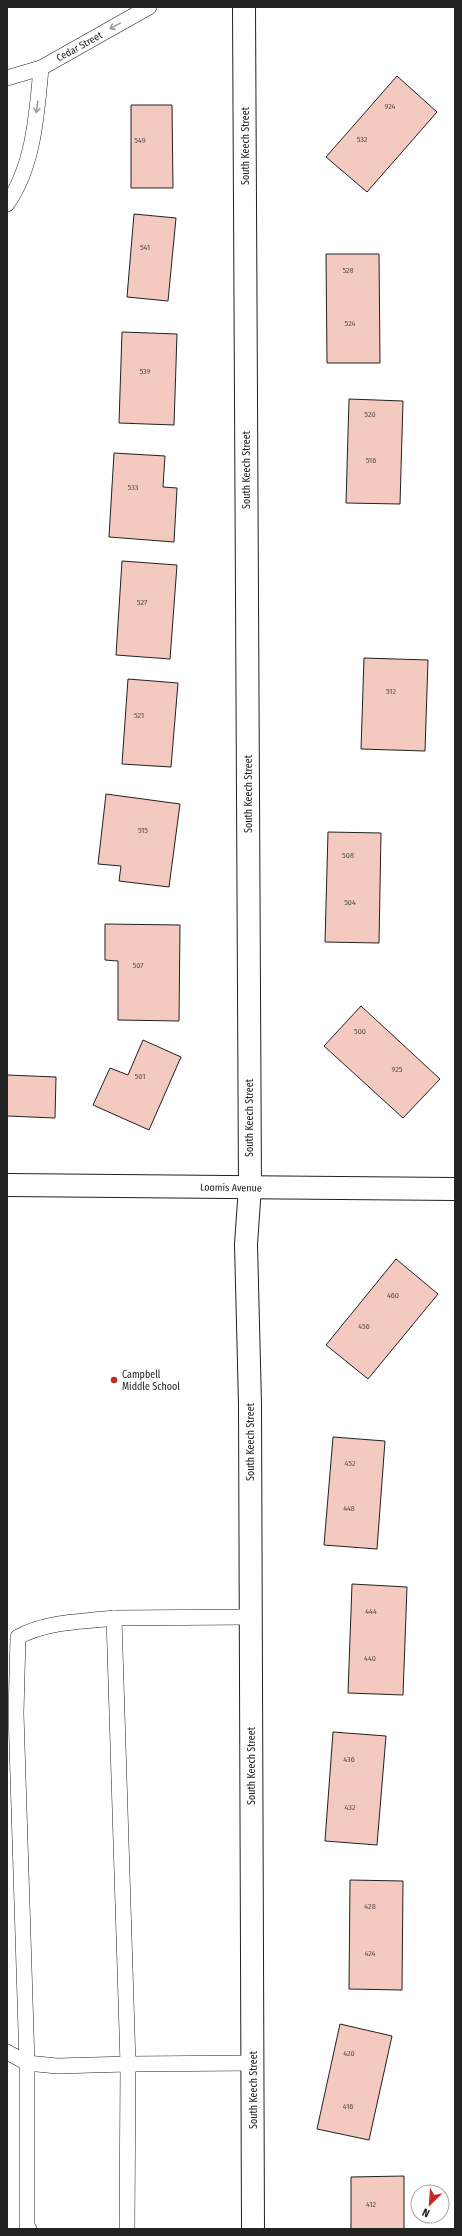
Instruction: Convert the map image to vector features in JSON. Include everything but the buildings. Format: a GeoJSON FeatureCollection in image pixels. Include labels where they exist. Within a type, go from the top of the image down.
{"type":"FeatureCollection","features":[{"type":"Feature","properties":{"kind":"street","name":"South Keech Street"},"geometry":{"type":"LineString","coordinates":[[244,7],[250,1187],[246,1244],[250,1404],[253,2229]]}},
{"type":"Feature","properties":{"kind":"street","name":"Loomis Avenue"},"geometry":{"type":"LineString","coordinates":[[7,1185],[455,1189]]}},
{"type":"Feature","properties":{"kind":"lane","name":"Cedar Street"},"geometry":{"type":"LineString","coordinates":[[7,78],[41,68],[149,7]]}},
{"type":"Feature","properties":{"kind":"lane"},"geometry":{"type":"LineString","coordinates":[[7,204],[22,174],[31,142],[37,107],[41,68]]}},
{"type":"Feature","properties":{"kind":"lane"},"geometry":{"type":"LineString","coordinates":[[7,1648],[18,1637],[31,1629],[50,1625],[114,1618],[251,1617]]}},
{"type":"Feature","properties":{"kind":"lane"},"geometry":{"type":"LineString","coordinates":[[114,1618],[128,2064],[127,2229]]}},
{"type":"Feature","properties":{"kind":"lane"},"geometry":{"type":"LineString","coordinates":[[18,1637],[16,1713],[27,2063],[28,2228]]}},
{"type":"Feature","properties":{"kind":"lane"},"geometry":{"type":"LineString","coordinates":[[7,2052],[27,2063],[57,2066],[128,2064],[252,2064]]}},
{"type":"Feature","properties":{"kind":"place","name":"Campbell Middle School"},"geometry":{"type":"Point","coordinates":[114,1380]}}]}
